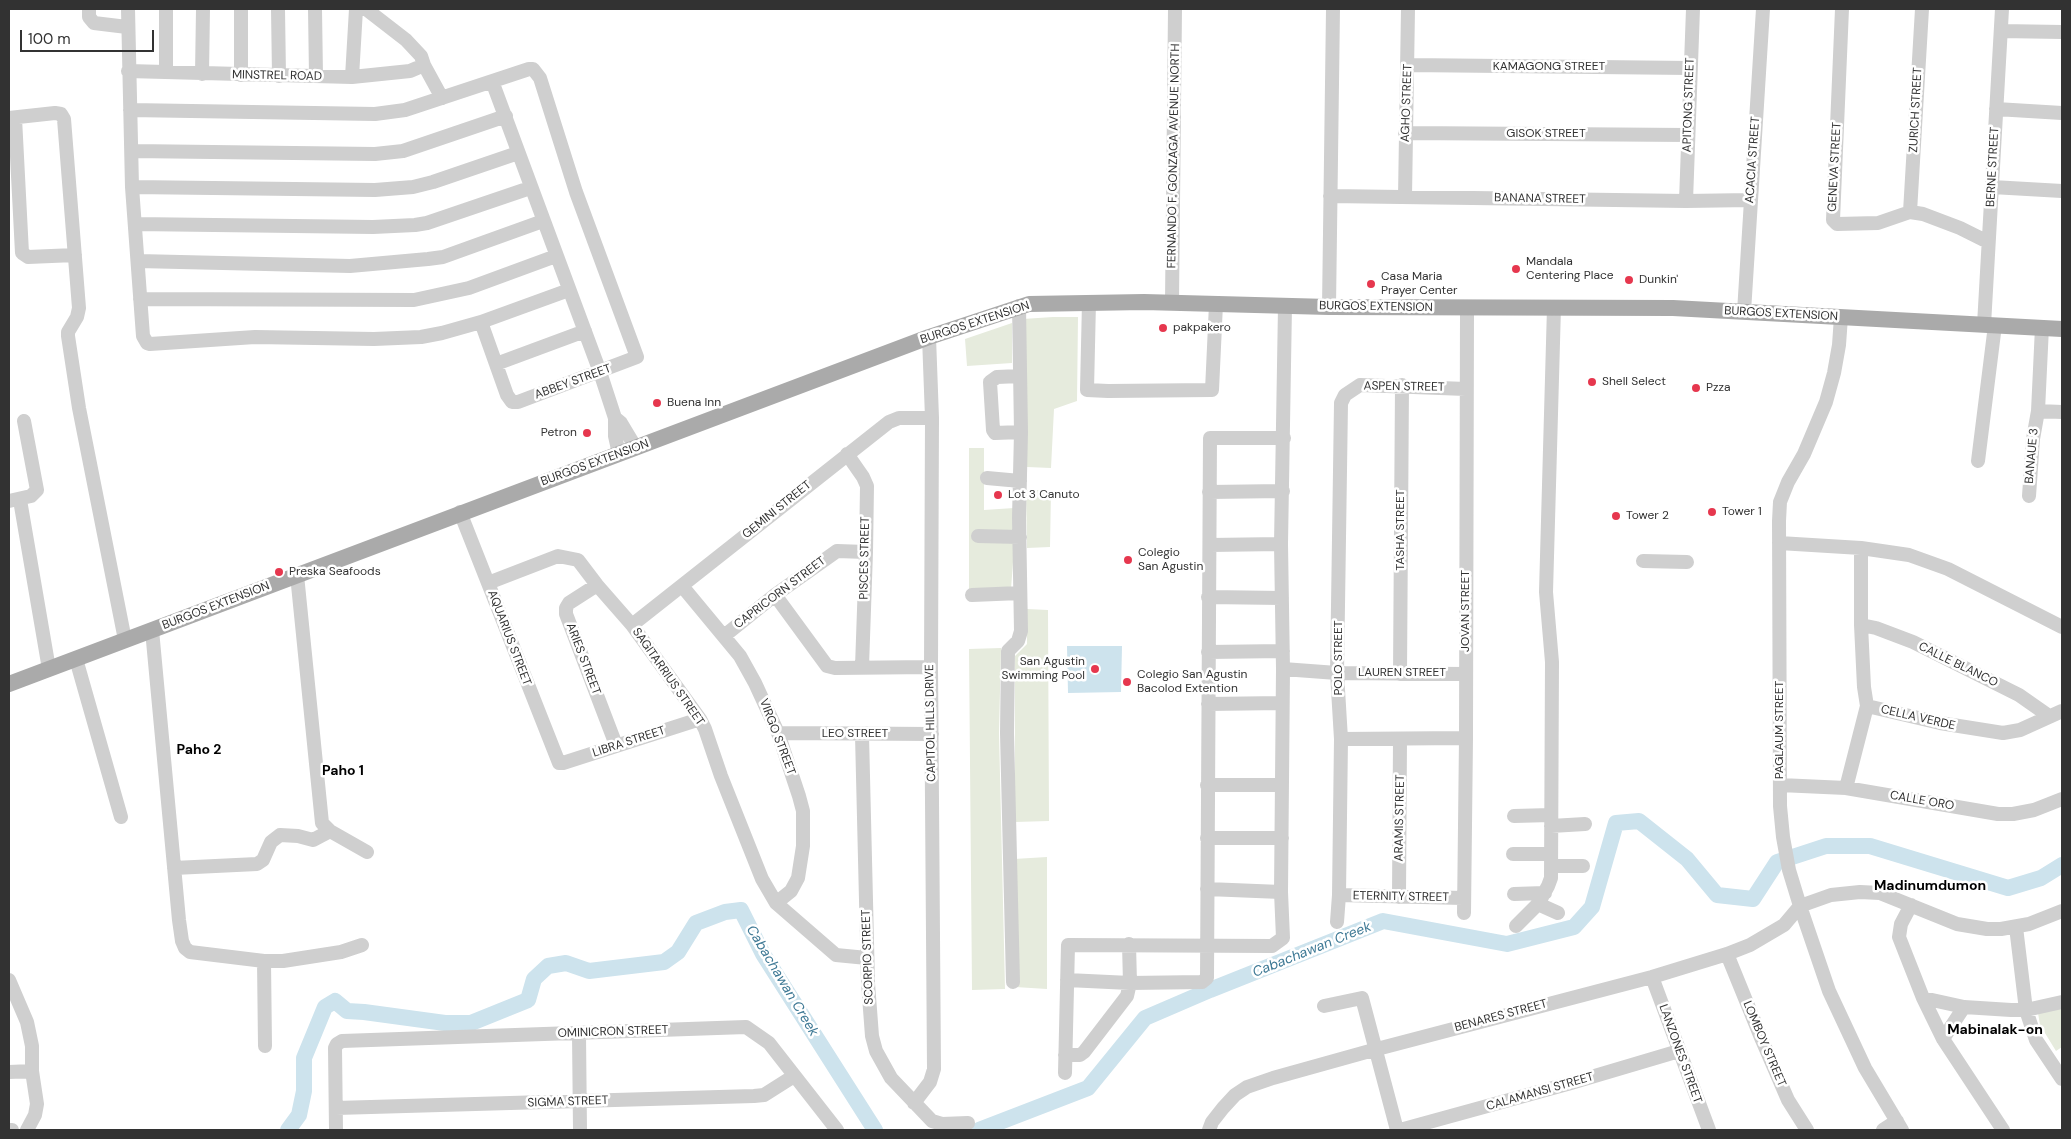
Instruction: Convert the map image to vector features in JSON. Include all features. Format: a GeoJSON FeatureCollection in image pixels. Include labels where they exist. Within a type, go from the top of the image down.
{"type":"FeatureCollection","features":[{"type":"Feature","properties":{"kind":"main road","name":"BURGOS EXTENSION"},"geometry":{"type":"LineString","coordinates":[[9,684],[460,512],[930,337],[1019,306],[1039,303],[1172,302],[1329,307],[1673,308],[2062,329]]}},
{"type":"Feature","properties":{"kind":"street"},"geometry":{"type":"LineString","coordinates":[[88,9],[89,17],[94,23],[127,27]]}},
{"type":"Feature","properties":{"kind":"street"},"geometry":{"type":"LineString","coordinates":[[128,9],[132,187],[143,336],[145,341],[150,344],[256,338],[402,339],[442,334],[569,290]]}},
{"type":"Feature","properties":{"kind":"street"},"geometry":{"type":"LineString","coordinates":[[166,9],[166,72]]}},
{"type":"Feature","properties":{"kind":"street"},"geometry":{"type":"LineString","coordinates":[[202,74],[203,9]]}},
{"type":"Feature","properties":{"kind":"street"},"geometry":{"type":"LineString","coordinates":[[241,9],[241,75]]}},
{"type":"Feature","properties":{"kind":"street"},"geometry":{"type":"LineString","coordinates":[[278,9],[279,76]]}},
{"type":"Feature","properties":{"kind":"street"},"geometry":{"type":"LineString","coordinates":[[315,9],[316,76]]}},
{"type":"Feature","properties":{"kind":"street"},"geometry":{"type":"LineString","coordinates":[[352,77],[356,9]]}},
{"type":"Feature","properties":{"kind":"street"},"geometry":{"type":"LineString","coordinates":[[366,9],[406,40],[421,56],[442,98]]}},
{"type":"Feature","properties":{"kind":"street","name":"FERNANDO F. GONZAGA AVENUE NORTH"},"geometry":{"type":"LineString","coordinates":[[1172,302],[1175,9]]}},
{"type":"Feature","properties":{"kind":"street"},"geometry":{"type":"LineString","coordinates":[[1329,307],[1333,9]]}},
{"type":"Feature","properties":{"kind":"street","name":"AGHO STREET"},"geometry":{"type":"LineString","coordinates":[[1405,197],[1408,9]]}},
{"type":"Feature","properties":{"kind":"street","name":"APITONG STREET"},"geometry":{"type":"LineString","coordinates":[[1686,201],[1693,9]]}},
{"type":"Feature","properties":{"kind":"street","name":"ACACIA STREET"},"geometry":{"type":"LineString","coordinates":[[1744,312],[1763,9]]}},
{"type":"Feature","properties":{"kind":"street","name":"GENEVA STREET"},"geometry":{"type":"LineString","coordinates":[[1842,9],[1833,220],[1837,224],[1878,223],[1910,212]]}},
{"type":"Feature","properties":{"kind":"street","name":"ZURICH STREET"},"geometry":{"type":"LineString","coordinates":[[1910,212],[1922,9]]}},
{"type":"Feature","properties":{"kind":"street","name":"BERNE STREET"},"geometry":{"type":"LineString","coordinates":[[1978,461],[1989,325],[1988,242],[2002,9]]}},
{"type":"Feature","properties":{"kind":"street"},"geometry":{"type":"LineString","coordinates":[[2001,31],[2062,32]]}},
{"type":"Feature","properties":{"kind":"street","name":"MINSTREL ROAD"},"geometry":{"type":"LineString","coordinates":[[128,71],[352,77],[410,71],[424,65]]}},
{"type":"Feature","properties":{"kind":"street","name":"KAMAGONG STREET"},"geometry":{"type":"LineString","coordinates":[[1408,66],[1690,68]]}},
{"type":"Feature","properties":{"kind":"street","name":"ABBEY STREET"},"geometry":{"type":"LineString","coordinates":[[492,81],[529,68],[533,69],[540,78],[576,192],[637,357],[518,402],[512,402],[509,399],[496,364]]}},
{"type":"Feature","properties":{"kind":"street"},"geometry":{"type":"LineString","coordinates":[[130,110],[375,114],[405,110],[492,81],[530,188],[600,372],[615,418],[615,436],[619,454]]}},
{"type":"Feature","properties":{"kind":"street"},"geometry":{"type":"LineString","coordinates":[[1996,109],[2062,113]]}},
{"type":"Feature","properties":{"kind":"street"},"geometry":{"type":"LineString","coordinates":[[75,254],[28,257],[22,253],[12,118],[55,113],[62,114],[64,119],[75,254],[79,308],[78,317],[68,332],[69,341],[79,408],[125,640]]}},
{"type":"Feature","properties":{"kind":"street"},"geometry":{"type":"LineString","coordinates":[[132,151],[376,154],[422,146],[506,116]]}},
{"type":"Feature","properties":{"kind":"street","name":"GISOK STREET"},"geometry":{"type":"LineString","coordinates":[[1405,133],[1688,135]]}},
{"type":"Feature","properties":{"kind":"street"},"geometry":{"type":"LineString","coordinates":[[132,187],[375,190],[413,187],[433,182],[518,152]]}},
{"type":"Feature","properties":{"kind":"street"},"geometry":{"type":"LineString","coordinates":[[1992,187],[2062,191]]}},
{"type":"Feature","properties":{"kind":"street"},"geometry":{"type":"LineString","coordinates":[[135,224],[373,227],[414,225],[427,223],[530,188]]}},
{"type":"Feature","properties":{"kind":"street","name":"BANANA STREET"},"geometry":{"type":"LineString","coordinates":[[1330,196],[1686,201],[1750,200]]}},
{"type":"Feature","properties":{"kind":"street"},"geometry":{"type":"LineString","coordinates":[[1910,212],[1923,214],[1960,228],[1988,242]]}},
{"type":"Feature","properties":{"kind":"street"},"geometry":{"type":"LineString","coordinates":[[138,261],[350,266],[428,259],[443,257],[543,221]]}},
{"type":"Feature","properties":{"kind":"street"},"geometry":{"type":"LineString","coordinates":[[140,299],[414,300],[469,288],[556,256]]}},
{"type":"Feature","properties":{"kind":"street"},"geometry":{"type":"LineString","coordinates":[[1089,302],[1087,390],[1108,391],[1212,390],[1216,304]]}},
{"type":"Feature","properties":{"kind":"street"},"geometry":{"type":"LineString","coordinates":[[1013,982],[1007,732],[1008,656],[1010,648],[1020,638],[1021,432],[1019,306]]}},
{"type":"Feature","properties":{"kind":"street"},"geometry":{"type":"LineString","coordinates":[[1065,1073],[1068,945],[1272,946],[1283,938],[1281,892],[1283,651],[1281,544],[1285,306]]}},
{"type":"Feature","properties":{"kind":"street"},"geometry":{"type":"LineString","coordinates":[[1516,926],[1541,898],[1551,878],[1552,662],[1546,592],[1554,307]]}},
{"type":"Feature","properties":{"kind":"street","name":"JOVAN STREET"},"geometry":{"type":"LineString","coordinates":[[1464,913],[1467,308]]}},
{"type":"Feature","properties":{"kind":"street","name":"PAGLAUM STREET"},"geometry":{"type":"LineString","coordinates":[[1840,317],[1837,354],[1826,402],[1808,445],[1788,482],[1780,502],[1780,806],[1783,837],[1790,870],[1800,906],[1829,990],[1865,1068],[1900,1126]]}},
{"type":"Feature","properties":{"kind":"street"},"geometry":{"type":"LineString","coordinates":[[481,322],[496,364],[585,331]]}},
{"type":"Feature","properties":{"kind":"street"},"geometry":{"type":"LineString","coordinates":[[2038,411],[2042,328]]}},
{"type":"Feature","properties":{"kind":"street","name":"CAPITOL HILLS DRIVE"},"geometry":{"type":"LineString","coordinates":[[914,1103],[930,1082],[934,1068],[931,667],[932,418],[930,337]]}},
{"type":"Feature","properties":{"kind":"street"},"geometry":{"type":"LineString","coordinates":[[1020,376],[997,377],[990,382],[993,430],[995,433],[1021,432]]}},
{"type":"Feature","properties":{"kind":"street","name":"ASPEN STREET"},"geometry":{"type":"LineString","coordinates":[[1345,395],[1360,385],[1402,385],[1466,389]]}},
{"type":"Feature","properties":{"kind":"street","name":"TASHA STREET"},"geometry":{"type":"LineString","coordinates":[[1400,674],[1402,385]]}},
{"type":"Feature","properties":{"kind":"street","name":"POLO STREET"},"geometry":{"type":"LineString","coordinates":[[1337,922],[1341,739],[1338,673],[1341,403],[1345,395]]}},
{"type":"Feature","properties":{"kind":"street","name":"BANAUE 3"},"geometry":{"type":"LineString","coordinates":[[2029,496],[2033,438],[2038,411],[2062,412]]}},
{"type":"Feature","properties":{"kind":"street"},"geometry":{"type":"LineString","coordinates":[[615,418],[621,423],[636,448]]}},
{"type":"Feature","properties":{"kind":"street","name":"GEMINI STREET"},"geometry":{"type":"LineString","coordinates":[[632,625],[889,422],[898,418],[932,418]]}},
{"type":"Feature","properties":{"kind":"street"},"geometry":{"type":"LineString","coordinates":[[24,421],[37,490],[35,494],[15,500],[49,669]]}},
{"type":"Feature","properties":{"kind":"street"},"geometry":{"type":"LineString","coordinates":[[1067,980],[1130,983],[1202,982],[1205,980],[1207,945],[1210,438],[1284,438]]}},
{"type":"Feature","properties":{"kind":"street","name":"PISCES STREET"},"geometry":{"type":"LineString","coordinates":[[847,454],[867,486],[862,667]]}},
{"type":"Feature","properties":{"kind":"street"},"geometry":{"type":"LineString","coordinates":[[988,478],[1020,481]]}},
{"type":"Feature","properties":{"kind":"street"},"geometry":{"type":"LineString","coordinates":[[1209,492],[1283,491]]}},
{"type":"Feature","properties":{"kind":"street","name":"AQUARIUS STREET"},"geometry":{"type":"LineString","coordinates":[[460,512],[559,762]]}},
{"type":"Feature","properties":{"kind":"street"},"geometry":{"type":"LineString","coordinates":[[978,536],[1020,537]]}},
{"type":"Feature","properties":{"kind":"street"},"geometry":{"type":"LineString","coordinates":[[1779,543],[1891,551],[1926,560],[2062,627]]}},
{"type":"Feature","properties":{"kind":"street"},"geometry":{"type":"LineString","coordinates":[[1210,545],[1281,544]]}},
{"type":"Feature","properties":{"kind":"street","name":"CELLA VERDE"},"geometry":{"type":"LineString","coordinates":[[1861,548],[1864,687],[1867,706],[1940,723],[2003,733],[2020,730],[2062,711]]}},
{"type":"Feature","properties":{"kind":"street","name":"CAPRICORN STREET"},"geometry":{"type":"LineString","coordinates":[[724,636],[837,551],[866,552]]}},
{"type":"Feature","properties":{"kind":"street","name":"SAGITARRIUS STREET"},"geometry":{"type":"LineString","coordinates":[[488,583],[552,558],[566,556],[578,560],[632,625],[700,719],[762,879],[776,903],[836,955],[867,958]]}},
{"type":"Feature","properties":{"kind":"street"},"geometry":{"type":"LineString","coordinates":[[1643,561],[1687,562]]}},
{"type":"Feature","properties":{"kind":"street"},"geometry":{"type":"LineString","coordinates":[[297,575],[322,823],[330,831],[367,852]]}},
{"type":"Feature","properties":{"kind":"street","name":"ARIES STREET"},"geometry":{"type":"LineString","coordinates":[[597,585],[569,603],[566,608],[566,614],[616,745]]}},
{"type":"Feature","properties":{"kind":"street","name":"VIRGO STREET"},"geometry":{"type":"LineString","coordinates":[[682,586],[744,662],[778,733],[802,811],[803,846],[798,878],[791,891],[776,903]]}},
{"type":"Feature","properties":{"kind":"street"},"geometry":{"type":"LineString","coordinates":[[972,595],[1020,593]]}},
{"type":"Feature","properties":{"kind":"street"},"geometry":{"type":"LineString","coordinates":[[775,596],[827,666],[835,668],[931,667]]}},
{"type":"Feature","properties":{"kind":"street"},"geometry":{"type":"LineString","coordinates":[[1208,597],[1282,598]]}},
{"type":"Feature","properties":{"kind":"street","name":"CALLE BLANCO"},"geometry":{"type":"LineString","coordinates":[[1862,625],[1891,633],[1954,662],[2019,695],[2049,716]]}},
{"type":"Feature","properties":{"kind":"street"},"geometry":{"type":"LineString","coordinates":[[152,630],[178,920],[185,948],[190,952],[264,961],[283,961],[341,952],[362,945]]}},
{"type":"Feature","properties":{"kind":"street"},"geometry":{"type":"LineString","coordinates":[[1208,652],[1283,651]]}},
{"type":"Feature","properties":{"kind":"street"},"geometry":{"type":"LineString","coordinates":[[76,659],[121,816]]}},
{"type":"Feature","properties":{"kind":"street","name":"LAUREN STREET"},"geometry":{"type":"LineString","coordinates":[[1283,669],[1338,673],[1466,674]]}},
{"type":"Feature","properties":{"kind":"street"},"geometry":{"type":"LineString","coordinates":[[1208,704],[1282,703]]}},
{"type":"Feature","properties":{"kind":"street"},"geometry":{"type":"LineString","coordinates":[[1846,788],[1867,706]]}},
{"type":"Feature","properties":{"kind":"street","name":"LIBRA STREET"},"geometry":{"type":"LineString","coordinates":[[559,762],[563,764],[616,745],[700,719]]}},
{"type":"Feature","properties":{"kind":"street","name":"LEO STREET"},"geometry":{"type":"LineString","coordinates":[[778,733],[932,734]]}},
{"type":"Feature","properties":{"kind":"street","name":"SCORPIO STREET"},"geometry":{"type":"LineString","coordinates":[[862,735],[867,958],[872,1036],[876,1051],[891,1078],[936,1123],[968,1123]]}},
{"type":"Feature","properties":{"kind":"street"},"geometry":{"type":"LineString","coordinates":[[1341,739],[1466,738]]}},
{"type":"Feature","properties":{"kind":"street","name":"ARAMIS STREET"},"geometry":{"type":"LineString","coordinates":[[1399,897],[1400,740]]}},
{"type":"Feature","properties":{"kind":"street"},"geometry":{"type":"LineString","coordinates":[[1207,785],[1282,785]]}},
{"type":"Feature","properties":{"kind":"street","name":"CALLE ORO"},"geometry":{"type":"LineString","coordinates":[[1780,785],[1846,788],[1998,814],[2013,814],[2034,810],[2062,799]]}},
{"type":"Feature","properties":{"kind":"street"},"geometry":{"type":"LineString","coordinates":[[1514,816],[1585,824]]}},
{"type":"Feature","properties":{"kind":"street"},"geometry":{"type":"LineString","coordinates":[[174,868],[257,864],[263,860],[271,842],[280,835],[298,836],[313,840],[330,831]]}},
{"type":"Feature","properties":{"kind":"street"},"geometry":{"type":"LineString","coordinates":[[1207,838],[1282,838]]}},
{"type":"Feature","properties":{"kind":"street"},"geometry":{"type":"LineString","coordinates":[[1513,854],[1582,866]]}},
{"type":"Feature","properties":{"kind":"street"},"geometry":{"type":"LineString","coordinates":[[1207,889],[1281,892]]}},
{"type":"Feature","properties":{"kind":"street"},"geometry":{"type":"LineString","coordinates":[[1800,906],[1831,895],[1870,892],[1911,905],[1937,917],[1971,927],[2001,929],[2041,920],[2062,911]]}},
{"type":"Feature","properties":{"kind":"street"},"geometry":{"type":"LineString","coordinates":[[1514,894],[1541,898],[1558,913]]}},
{"type":"Feature","properties":{"kind":"street","name":"ETERNITY STREET"},"geometry":{"type":"LineString","coordinates":[[1339,895],[1464,898]]}},
{"type":"Feature","properties":{"kind":"street"},"geometry":{"type":"LineString","coordinates":[[1911,905],[1902,924],[1900,937],[1922,998],[1943,1040],[2003,1130]]}},
{"type":"Feature","properties":{"kind":"street","name":"BENARES STREET"},"geometry":{"type":"LineString","coordinates":[[1209,1130],[1212,1122],[1223,1108],[1235,1095],[1247,1087],[1377,1049],[1652,977],[1727,954],[1750,945],[1784,925],[1800,906]]}},
{"type":"Feature","properties":{"kind":"street"},"geometry":{"type":"LineString","coordinates":[[2016,927],[2026,1010],[2036,1040],[2062,1079]]}},
{"type":"Feature","properties":{"kind":"street"},"geometry":{"type":"LineString","coordinates":[[1065,1055],[1084,1052],[1127,996],[1130,983],[1130,944]]}},
{"type":"Feature","properties":{"kind":"street","name":"LOMBOY STREET"},"geometry":{"type":"LineString","coordinates":[[1727,954],[1788,1100],[1807,1130]]}},
{"type":"Feature","properties":{"kind":"street"},"geometry":{"type":"LineString","coordinates":[[264,961],[265,1046]]}},
{"type":"Feature","properties":{"kind":"street","name":"LANZONES STREET"},"geometry":{"type":"LineString","coordinates":[[1652,977],[1709,1130]]}},
{"type":"Feature","properties":{"kind":"street"},"geometry":{"type":"LineString","coordinates":[[9,980],[15,1012],[32,1041],[32,1071],[37,1104],[35,1115],[28,1130]]}},
{"type":"Feature","properties":{"kind":"street"},"geometry":{"type":"LineString","coordinates":[[1324,1006],[1362,998],[1398,1130]]}},
{"type":"Feature","properties":{"kind":"street"},"geometry":{"type":"LineString","coordinates":[[1922,998],[1964,1007],[2026,1010],[2062,1002]]}},
{"type":"Feature","properties":{"kind":"street"},"geometry":{"type":"LineString","coordinates":[[1943,1040],[1964,1007]]}},
{"type":"Feature","properties":{"kind":"street","name":"OMINICRON STREET"},"geometry":{"type":"LineString","coordinates":[[336,1108],[334,1048],[342,1041],[746,1027],[769,1043],[837,1130]]}},
{"type":"Feature","properties":{"kind":"street"},"geometry":{"type":"LineString","coordinates":[[579,1034],[578,1102],[580,1130]]}},
{"type":"Feature","properties":{"kind":"street","name":"CALAMANSI STREET"},"geometry":{"type":"LineString","coordinates":[[1398,1130],[1571,1084],[1679,1051]]}},
{"type":"Feature","properties":{"kind":"street"},"geometry":{"type":"LineString","coordinates":[[9,1072],[32,1071]]}},
{"type":"Feature","properties":{"kind":"street","name":"SIGMA STREET"},"geometry":{"type":"LineString","coordinates":[[336,1108],[754,1096],[764,1095],[794,1076]]}},
{"type":"Feature","properties":{"kind":"street"},"geometry":{"type":"LineString","coordinates":[[336,1108],[336,1130]]}},
{"type":"Feature","properties":{"kind":"street"},"geometry":{"type":"LineString","coordinates":[[1883,1130],[1900,1126]]}},
{"type":"Feature","properties":{"kind":"shaded area"},"geometry":{"type":"Polygon","coordinates":[[[1078,317],[1077,401],[1054,409],[1051,468],[1027,467],[1023,319],[1078,317]]]}},
{"type":"Feature","properties":{"kind":"shaded area"},"geometry":{"type":"Polygon","coordinates":[[[1012,323],[1012,363],[967,366],[965,339],[1012,323]]]}},
{"type":"Feature","properties":{"kind":"shaded area"},"geometry":{"type":"Polygon","coordinates":[[[969,448],[984,448],[984,510],[1014,508],[1015,536],[1011,589],[969,591],[969,448]]]}},
{"type":"Feature","properties":{"kind":"shaded area"},"geometry":{"type":"Polygon","coordinates":[[[1026,490],[1051,490],[1050,547],[1027,548],[1026,490]]]}},
{"type":"Feature","properties":{"kind":"shaded area"},"geometry":{"type":"Polygon","coordinates":[[[1027,609],[1048,610],[1049,821],[1015,822],[1015,656],[1027,644],[1027,609]]]}},
{"type":"Feature","properties":{"kind":"shaded area"},"geometry":{"type":"Polygon","coordinates":[[[1001,648],[999,733],[1005,989],[972,990],[969,649],[1001,648]]]}},
{"type":"Feature","properties":{"kind":"shaded area"},"geometry":{"type":"Polygon","coordinates":[[[1047,857],[1047,989],[1015,987],[1014,859],[1047,857]]]}},
{"type":"Feature","properties":{"kind":"shaded area"},"geometry":{"type":"Polygon","coordinates":[[[2062,1006],[2062,1047],[2056,1051],[2040,1025],[2038,1013],[2062,1006]]]}},
{"type":"Feature","properties":{"kind":"water","name":"San Agustin Swimming Pool"},"geometry":{"type":"Polygon","coordinates":[[[1067,646],[1122,646],[1121,692],[1068,693],[1067,646]]]}},
{"type":"Feature","properties":{"kind":"waterway","name":"Cabachawan Creek"},"geometry":{"type":"LineString","coordinates":[[979,1130],[1088,1088],[1145,1018],[1383,921],[1507,944],[1574,927],[1592,907],[1616,823],[1639,821],[1687,859],[1717,895],[1753,899],[1777,862],[1826,846],[1870,846],[2008,888],[2041,878],[2062,865]]}},
{"type":"Feature","properties":{"kind":"waterway","name":"Cabachawan Creek"},"geometry":{"type":"LineString","coordinates":[[288,1130],[299,1115],[304,1091],[304,1058],[325,1007],[335,1001],[347,1011],[445,1023],[471,1023],[528,1000],[534,979],[548,966],[566,963],[589,971],[664,962],[678,952],[696,923],[725,912],[741,910],[763,954],[875,1130]]}},
{"type":"Feature","properties":{"kind":"place","name":"Mandala Centering Place"},"geometry":{"type":"Point","coordinates":[1516,269]}},
{"type":"Feature","properties":{"kind":"place","name":"Dunkin'"},"geometry":{"type":"Point","coordinates":[1629,280]}},
{"type":"Feature","properties":{"kind":"place","name":"Casa Maria Prayer Center"},"geometry":{"type":"Point","coordinates":[1371,284]}},
{"type":"Feature","properties":{"kind":"place","name":"pakpakero"},"geometry":{"type":"Point","coordinates":[1163,328]}},
{"type":"Feature","properties":{"kind":"place","name":"Shell Select"},"geometry":{"type":"Point","coordinates":[1592,382]}},
{"type":"Feature","properties":{"kind":"place","name":"Pzza"},"geometry":{"type":"Point","coordinates":[1696,388]}},
{"type":"Feature","properties":{"kind":"place","name":"Buena Inn"},"geometry":{"type":"Point","coordinates":[657,403]}},
{"type":"Feature","properties":{"kind":"place","name":"Petron"},"geometry":{"type":"Point","coordinates":[587,433]}},
{"type":"Feature","properties":{"kind":"place","name":"Lot 3 Canuto"},"geometry":{"type":"Point","coordinates":[998,495]}},
{"type":"Feature","properties":{"kind":"place","name":"Tower 1"},"geometry":{"type":"Point","coordinates":[1712,512]}},
{"type":"Feature","properties":{"kind":"place","name":"Tower 2"},"geometry":{"type":"Point","coordinates":[1616,516]}},
{"type":"Feature","properties":{"kind":"place","name":"Colegio San Agustin"},"geometry":{"type":"Point","coordinates":[1128,560]}},
{"type":"Feature","properties":{"kind":"place","name":"Preska Seafoods"},"geometry":{"type":"Point","coordinates":[279,572]}},
{"type":"Feature","properties":{"kind":"place","name":"San Agustin Swimming Pool"},"geometry":{"type":"Point","coordinates":[1095,669]}},
{"type":"Feature","properties":{"kind":"place","name":"Colegio San Agustin Bacolod Extention"},"geometry":{"type":"Point","coordinates":[1127,682]}},
{"type":"Feature","properties":{"kind":"district","name":"Paho 2"},"geometry":{"type":"Point","coordinates":[199,750]}},
{"type":"Feature","properties":{"kind":"district","name":"Paho 1"},"geometry":{"type":"Point","coordinates":[343,771]}},
{"type":"Feature","properties":{"kind":"district","name":"Madinumdumon"},"geometry":{"type":"Point","coordinates":[1930,886]}},
{"type":"Feature","properties":{"kind":"district","name":"Mabinalak-on"},"geometry":{"type":"Point","coordinates":[1995,1030]}}]}
